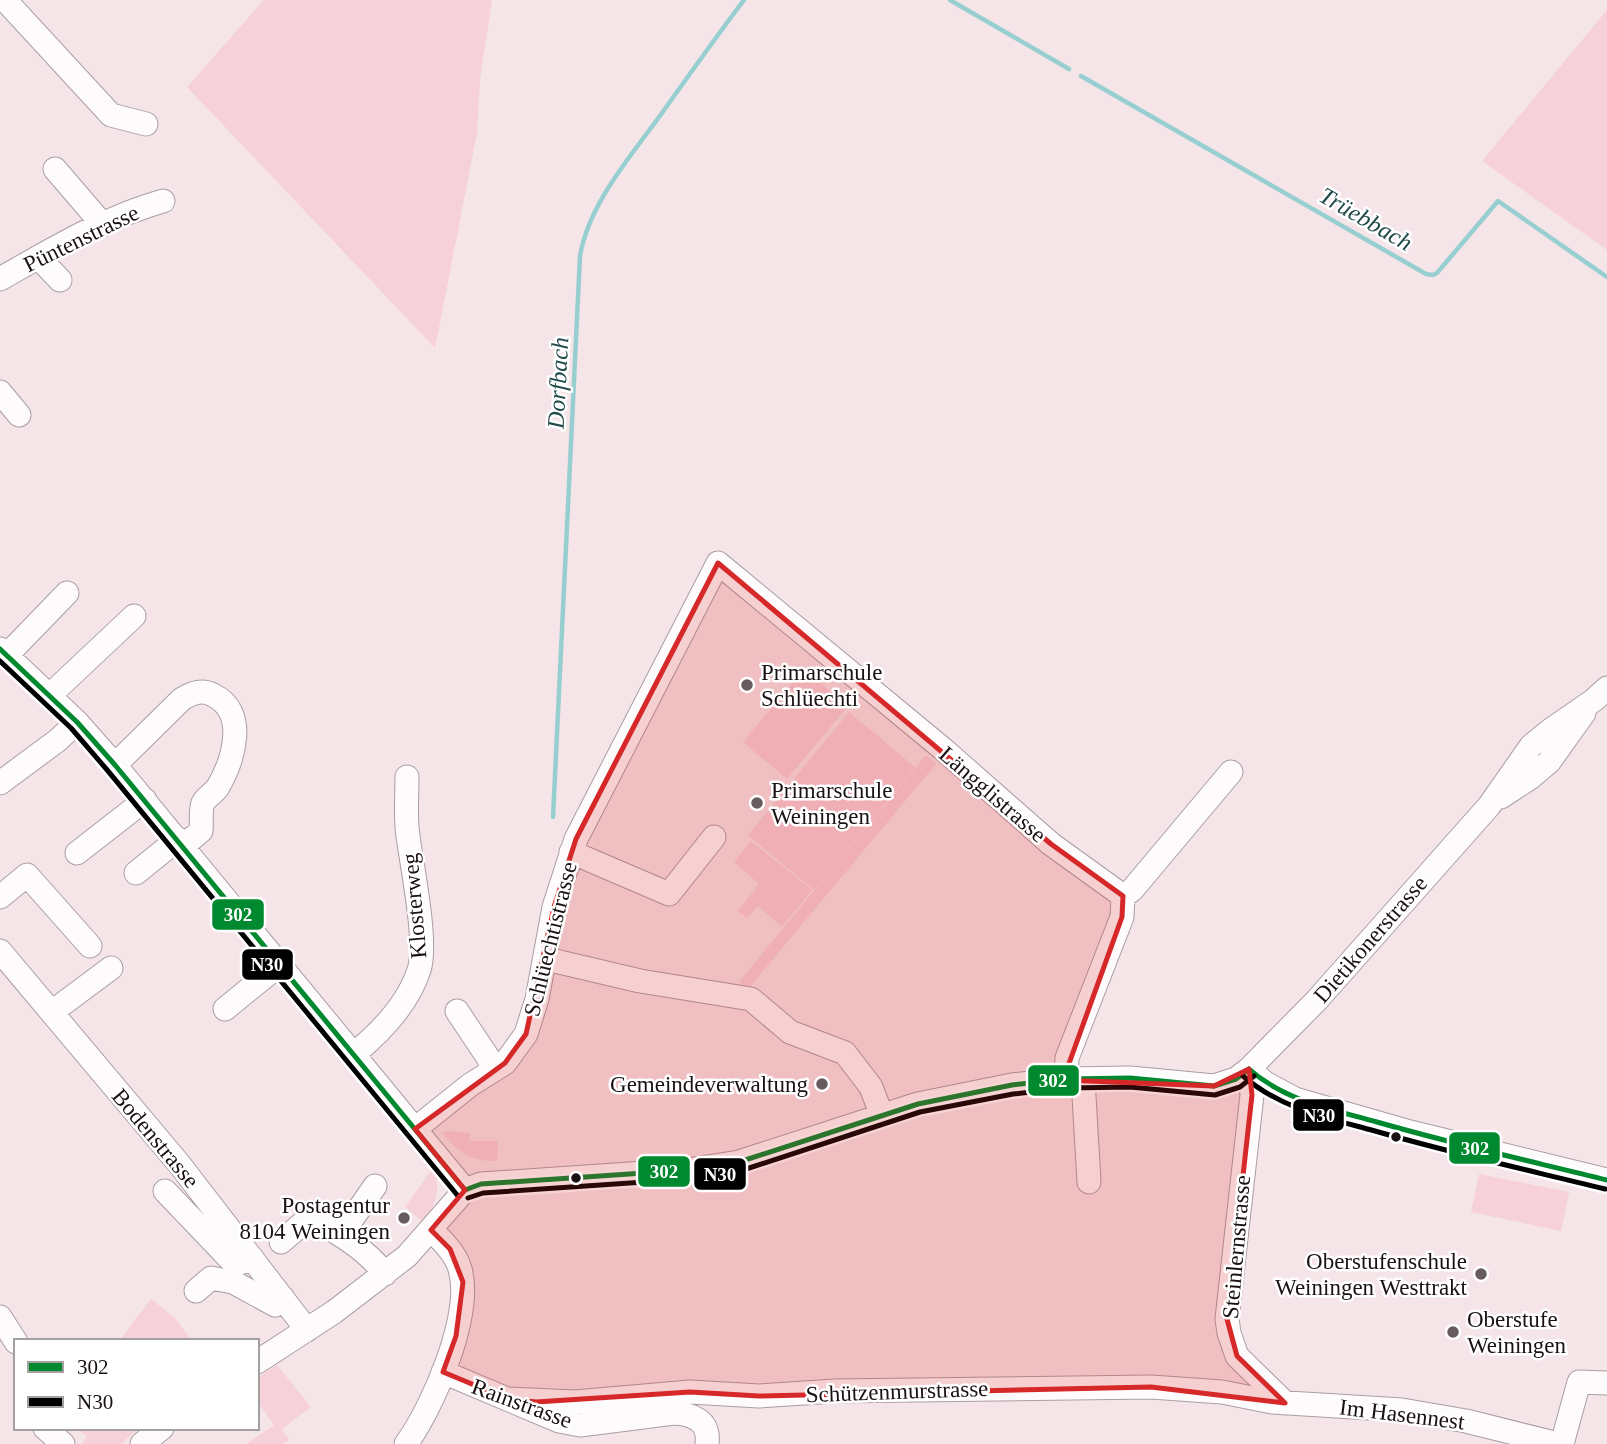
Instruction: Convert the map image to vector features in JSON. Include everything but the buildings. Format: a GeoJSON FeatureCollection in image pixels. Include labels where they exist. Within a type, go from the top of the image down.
{"type":"FeatureCollection","features":[{"type":"Feature","properties":{"kind":"street"},"geometry":{"type":"LineString","coordinates":[[5,0],[111,115],[146,124]]}},
{"type":"Feature","properties":{"kind":"street"},"geometry":{"type":"LineString","coordinates":[[55,169],[103,225]]}},
{"type":"Feature","properties":{"kind":"street","name":"Püntenstrasse"},"geometry":{"type":"LineString","coordinates":[[0,279],[103,225],[163,201]]}},
{"type":"Feature","properties":{"kind":"street"},"geometry":{"type":"LineString","coordinates":[[39,258],[60,280]]}},
{"type":"Feature","properties":{"kind":"street"},"geometry":{"type":"LineString","coordinates":[[0,392],[19,415]]}},
{"type":"Feature","properties":{"kind":"street","name":"Schlüechtistrasse"},"geometry":{"type":"LineString","coordinates":[[415,1129],[505,1063],[526,1034],[537,999],[554,907],[583,822],[718,564]]}},
{"type":"Feature","properties":{"kind":"street","name":"Längglistrasse"},"geometry":{"type":"LineString","coordinates":[[718,564],[943,749],[1051,844],[1123,896]]}},
{"type":"Feature","properties":{"kind":"street"},"geometry":{"type":"LineString","coordinates":[[67,593],[4,652],[77,722],[181,842],[465,1190],[407,1256],[307,1330],[259,1361]]}},
{"type":"Feature","properties":{"kind":"street"},"geometry":{"type":"LineString","coordinates":[[50,695],[134,616]]}},
{"type":"Feature","properties":{"kind":"street"},"geometry":{"type":"LineString","coordinates":[[115,765],[191,693],[210,693],[224,703],[233,720],[234,748],[217,789],[203,803],[201,831],[136,873]]}},
{"type":"Feature","properties":{"kind":"street","name":"Dietikonerstrasse"},"geometry":{"type":"LineString","coordinates":[[465,1190],[481,1184],[688,1170],[738,1162],[955,1095],[1012,1085],[1074,1079],[1129,1078],[1214,1086],[1236,1079],[1317,1000],[1489,806],[1531,746],[1601,694]]}},
{"type":"Feature","properties":{"kind":"street"},"geometry":{"type":"LineString","coordinates":[[0,783],[58,740],[77,722]]}},
{"type":"Feature","properties":{"kind":"street"},"geometry":{"type":"LineString","coordinates":[[1089,1182],[1074,1079],[1067,1058],[1122,917],[1123,896],[1132,890],[1231,772]]}},
{"type":"Feature","properties":{"kind":"street","name":"Klosterweg"},"geometry":{"type":"LineString","coordinates":[[354,1054],[379,1031],[407,998],[420,967],[421,935],[407,833],[407,777]]}},
{"type":"Feature","properties":{"kind":"street"},"geometry":{"type":"LineString","coordinates":[[77,853],[145,800]]}},
{"type":"Feature","properties":{"kind":"street"},"geometry":{"type":"LineString","coordinates":[[571,852],[669,894],[714,836]]}},
{"type":"Feature","properties":{"kind":"street"},"geometry":{"type":"LineString","coordinates":[[0,897],[27,875],[90,946]]}},
{"type":"Feature","properties":{"kind":"street","name":"Bodenstrasse"},"geometry":{"type":"LineString","coordinates":[[0,951],[180,1165],[307,1330]]}},
{"type":"Feature","properties":{"kind":"street"},"geometry":{"type":"LineString","coordinates":[[544,961],[555,961],[640,981],[751,999],[790,1032],[845,1053],[871,1087],[882,1116]]}},
{"type":"Feature","properties":{"kind":"street"},"geometry":{"type":"LineString","coordinates":[[225,1009],[280,964]]}},
{"type":"Feature","properties":{"kind":"street"},"geometry":{"type":"LineString","coordinates":[[52,1012],[111,968]]}},
{"type":"Feature","properties":{"kind":"street"},"geometry":{"type":"LineString","coordinates":[[457,1011],[489,1059],[492,1070]]}},
{"type":"Feature","properties":{"kind":"street"},"geometry":{"type":"LineString","coordinates":[[1249,1069],[1265,1083],[1295,1099],[1410,1132],[1607,1180]]}},
{"type":"Feature","properties":{"kind":"street","name":"Steinlernstrasse"},"geometry":{"type":"LineString","coordinates":[[1249,1069],[1252,1096],[1227,1319],[1228,1333],[1237,1356],[1285,1403]]}},
{"type":"Feature","properties":{"kind":"street"},"geometry":{"type":"LineString","coordinates":[[341,1235],[375,1186]]}},
{"type":"Feature","properties":{"kind":"street"},"geometry":{"type":"LineString","coordinates":[[165,1191],[230,1259],[240,1263],[252,1258]]}},
{"type":"Feature","properties":{"kind":"street"},"geometry":{"type":"LineString","coordinates":[[281,1242],[310,1217],[341,1235],[374,1260],[385,1274]]}},
{"type":"Feature","properties":{"kind":"street"},"geometry":{"type":"LineString","coordinates":[[406,1444],[443,1372],[456,1336],[463,1282],[460,1267],[450,1249],[432,1230]]}},
{"type":"Feature","properties":{"kind":"street"},"geometry":{"type":"LineString","coordinates":[[196,1291],[211,1278],[233,1282],[275,1305],[284,1298]]}},
{"type":"Feature","properties":{"kind":"street"},"geometry":{"type":"LineString","coordinates":[[0,1317],[14,1339]]}},
{"type":"Feature","properties":{"kind":"street","name":"Rainstrasse"},"geometry":{"type":"LineString","coordinates":[[443,1372],[559,1421],[580,1425],[674,1413],[689,1414],[699,1419],[706,1428],[707,1444]]}},
{"type":"Feature","properties":{"kind":"street"},"geometry":{"type":"LineString","coordinates":[[1560,1444],[1579,1382],[1607,1383]]}},
{"type":"Feature","properties":{"kind":"street","name":"Schützenmurstrasse"},"geometry":{"type":"LineString","coordinates":[[508,1399],[575,1402],[690,1392],[759,1396],[863,1391],[1151,1387],[1200,1389],[1285,1403]]}},
{"type":"Feature","properties":{"kind":"street","name":"Im Hasennest"},"geometry":{"type":"LineString","coordinates":[[1285,1403],[1402,1410],[1560,1444]]}},
{"type":"Feature","properties":{"kind":"street"},"geometry":{"type":"LineString","coordinates":[[47,1430],[63,1444]]}},
{"type":"Feature","properties":{"kind":"street"},"geometry":{"type":"LineString","coordinates":[[142,1444],[160,1430]]}},
{"type":"Feature","properties":{"kind":"highlighted area"},"geometry":{"type":"Polygon","coordinates":[[[718,563],[1051,844],[1123,896],[1122,917],[1063,1080],[1214,1086],[1249,1069],[1252,1095],[1227,1319],[1237,1356],[1285,1403],[1151,1387],[759,1396],[690,1392],[536,1402],[508,1399],[443,1372],[456,1336],[463,1282],[450,1249],[431,1230],[465,1190],[415,1129],[505,1063],[526,1034],[554,907],[576,839],[718,563]]]}},
{"type":"Feature","properties":{"kind":"shaded area"},"geometry":{"type":"Polygon","coordinates":[[[264,0],[492,0],[480,80],[477,133],[435,348],[187,87],[264,0]]]}},
{"type":"Feature","properties":{"kind":"shaded area"},"geometry":{"type":"Polygon","coordinates":[[[1607,10],[1607,250],[1482,161],[1607,10]]]}},
{"type":"Feature","properties":{"kind":"shaded area"},"geometry":{"type":"Polygon","coordinates":[[[804,669],[848,706],[787,779],[743,742],[804,669]]]}},
{"type":"Feature","properties":{"kind":"shaded area"},"geometry":{"type":"Polygon","coordinates":[[[849,712],[915,767],[814,890],[748,835],[849,712]]]}},
{"type":"Feature","properties":{"kind":"shaded area"},"geometry":{"type":"Polygon","coordinates":[[[926,755],[936,764],[748,989],[739,982],[926,755]]]}},
{"type":"Feature","properties":{"kind":"shaded area"},"geometry":{"type":"Polygon","coordinates":[[[751,841],[812,890],[782,927],[758,906],[747,918],[738,911],[759,884],[734,862],[751,841]]]}},
{"type":"Feature","properties":{"kind":"shaded area"},"geometry":{"type":"Polygon","coordinates":[[[442,1133],[470,1133],[470,1141],[498,1141],[497,1161],[480,1160],[466,1154],[442,1133]]]}},
{"type":"Feature","properties":{"kind":"shaded area"},"geometry":{"type":"Polygon","coordinates":[[[433,1168],[437,1183],[436,1197],[424,1223],[405,1207],[433,1168]]]}},
{"type":"Feature","properties":{"kind":"shaded area"},"geometry":{"type":"Polygon","coordinates":[[[1479,1174],[1569,1192],[1561,1231],[1471,1212],[1479,1174]]]}},
{"type":"Feature","properties":{"kind":"shaded area"},"geometry":{"type":"Polygon","coordinates":[[[151,1299],[175,1318],[191,1339],[121,1339],[151,1299]]]}},
{"type":"Feature","properties":{"kind":"shaded area"},"geometry":{"type":"Polygon","coordinates":[[[277,1365],[311,1407],[282,1429],[289,1440],[283,1444],[246,1444],[274,1425],[259,1404],[259,1377],[277,1365]]]}},
{"type":"Feature","properties":{"kind":"shaded area"},"geometry":{"type":"Polygon","coordinates":[[[77,1430],[137,1430],[121,1444],[82,1444],[87,1436],[77,1430]]]}},
{"type":"Feature","properties":{"kind":"waterway","name":"Dorfbach"},"geometry":{"type":"LineString","coordinates":[[553,817],[580,256],[592,217],[613,181],[744,0]]}},
{"type":"Feature","properties":{"kind":"waterway","name":"Dorfbach"},"geometry":{"type":"LineString","coordinates":[[950,0],[1069,69]]}},
{"type":"Feature","properties":{"kind":"waterway","name":"Trüebbach"},"geometry":{"type":"LineString","coordinates":[[1081,76],[1426,274],[1437,273],[1498,201],[1607,277]]}},
{"type":"Feature","properties":{"kind":"transit line","name":"302"},"geometry":{"type":"LineString","coordinates":[[0,649],[77,722],[115,765],[465,1190]]}},
{"type":"Feature","properties":{"kind":"transit line","name":"N30"},"geometry":{"type":"LineString","coordinates":[[0,661],[71,728],[108,771],[458,1196]]}},
{"type":"Feature","properties":{"kind":"transit line","name":"302"},"geometry":{"type":"LineString","coordinates":[[1249,1069],[1278,1089],[1326,1108],[1434,1138],[1607,1180]]}},
{"type":"Feature","properties":{"kind":"transit line","name":"302"},"geometry":{"type":"LineString","coordinates":[[465,1190],[481,1184],[688,1170],[739,1162],[918,1104],[1012,1085],[1066,1079],[1130,1078],[1214,1086],[1236,1079],[1249,1069]]}},
{"type":"Feature","properties":{"kind":"transit line","name":"N30"},"geometry":{"type":"LineString","coordinates":[[1243,1076],[1273,1097],[1323,1117],[1432,1147],[1605,1189]]}},
{"type":"Feature","properties":{"kind":"transit line","name":"N30"},"geometry":{"type":"LineString","coordinates":[[468,1198],[483,1193],[689,1179],[740,1171],[920,1112],[1013,1094],[1067,1088],[1130,1087],[1215,1095],[1240,1087],[1254,1076]]}},
{"type":"Feature","properties":{"kind":"place","name":"Primarschule Schlüechti"},"geometry":{"type":"Point","coordinates":[747,685]}},
{"type":"Feature","properties":{"kind":"place","name":"Primarschule Weiningen"},"geometry":{"type":"Point","coordinates":[757,803]}},
{"type":"Feature","properties":{"kind":"place","name":"Gemeindeverwaltung"},"geometry":{"type":"Point","coordinates":[822,1084]}},
{"type":"Feature","properties":{"kind":"place","name":"Postagentur 8104 Weiningen"},"geometry":{"type":"Point","coordinates":[404,1218]}},
{"type":"Feature","properties":{"kind":"place","name":"Oberstufenschule Weiningen Westtrakt"},"geometry":{"type":"Point","coordinates":[1481,1274]}},
{"type":"Feature","properties":{"kind":"place","name":"Oberstufe Weiningen"},"geometry":{"type":"Point","coordinates":[1453,1332]}}]}
